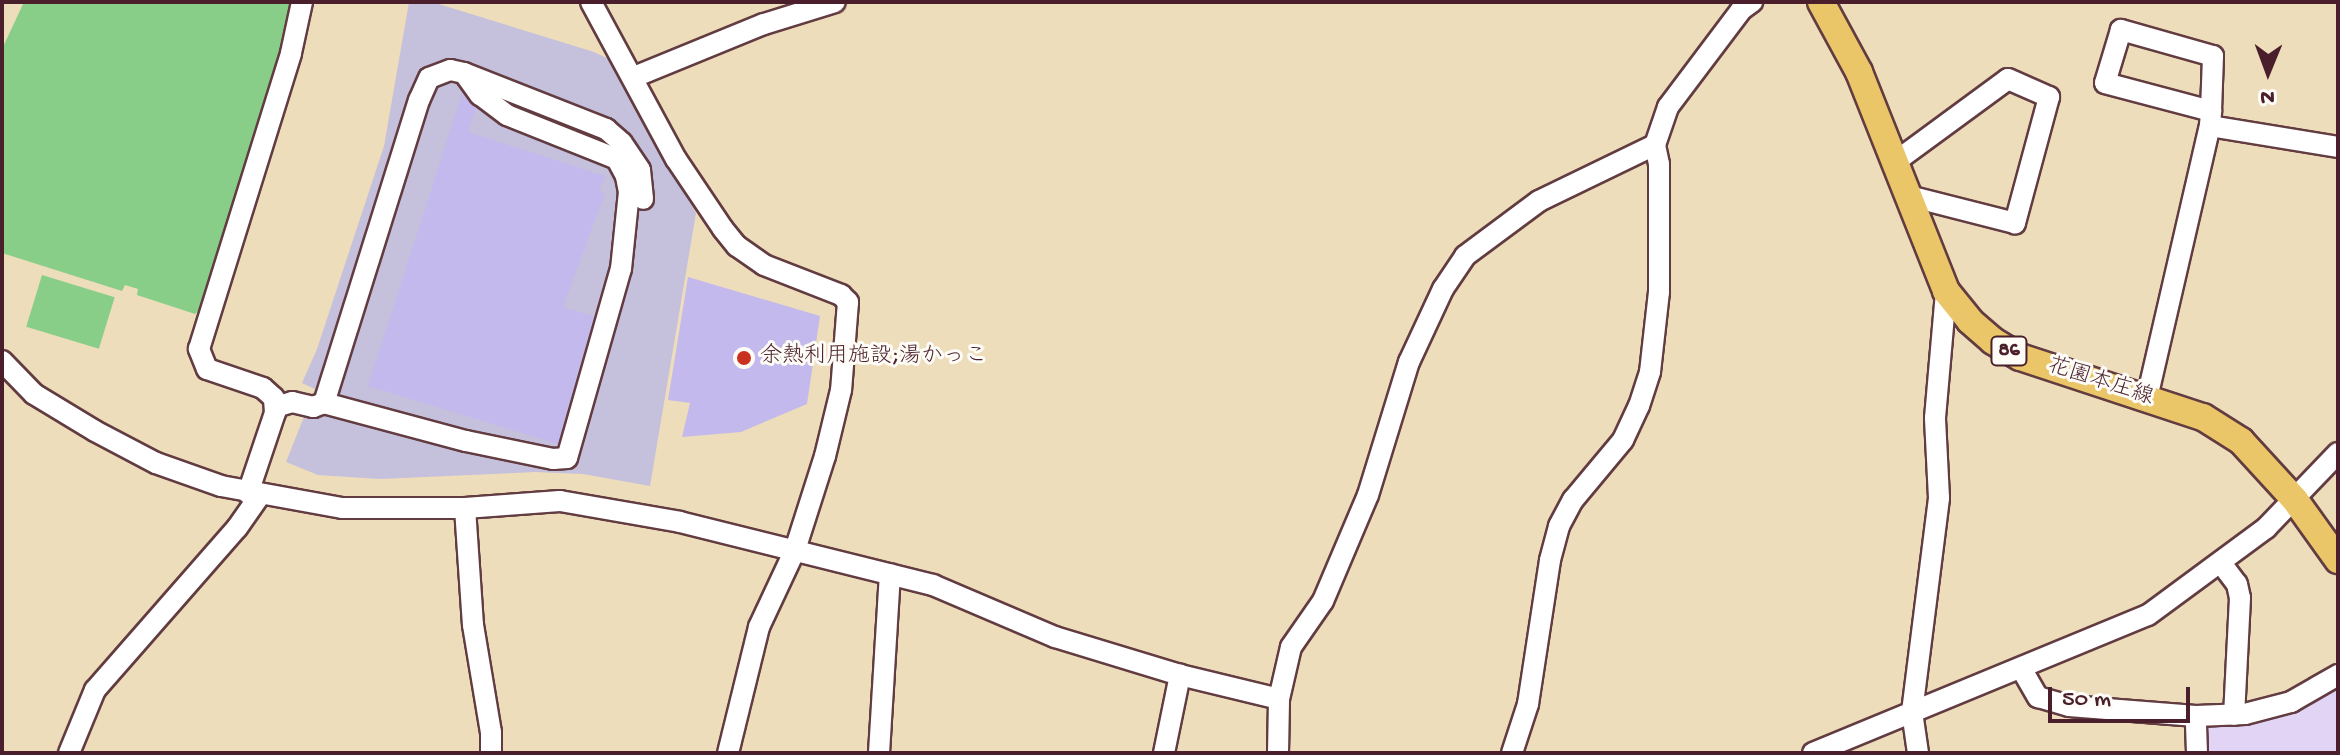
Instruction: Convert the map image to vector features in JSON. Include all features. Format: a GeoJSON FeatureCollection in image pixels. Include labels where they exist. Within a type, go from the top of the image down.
{"type":"FeatureCollection","features":[{"type":"Feature","properties":{"kind":"main road","name":"花園本庄線"},"geometry":{"type":"LineString","coordinates":[[1821,2],[1859,72],[1946,291],[1970,321],[1993,341],[2020,357],[2203,417],[2241,441],[2295,500],[2338,560]]}},
{"type":"Feature","properties":{"kind":"street"},"geometry":{"type":"LineString","coordinates":[[69,753],[95,690],[237,528],[254,494],[276,407],[274,398],[263,388],[207,369],[199,349],[291,53],[302,2]]}},
{"type":"Feature","properties":{"kind":"street"},"geometry":{"type":"LineString","coordinates":[[591,2],[676,159],[713,217],[737,246],[764,265],[841,295],[848,302],[837,408],[795,550],[759,627],[728,753]]}},
{"type":"Feature","properties":{"kind":"street"},"geometry":{"type":"LineString","coordinates":[[634,77],[764,24],[835,2]]}},
{"type":"Feature","properties":{"kind":"street"},"geometry":{"type":"LineString","coordinates":[[1512,753],[1528,704],[1550,560],[1559,526],[1573,500],[1623,440],[1650,372],[1659,292],[1659,164],[1655,145],[1668,107],[1741,10],[1752,2]]}},
{"type":"Feature","properties":{"kind":"street"},"geometry":{"type":"LineString","coordinates":[[2147,398],[2211,118],[2213,56],[2121,30],[2105,83],[2211,118],[2338,147]]}},
{"type":"Feature","properties":{"kind":"street"},"geometry":{"type":"LineString","coordinates":[[276,407],[292,402],[313,407],[324,403],[466,441],[553,459],[567,458],[621,269],[629,192],[626,176],[617,159],[507,115],[480,95],[464,73],[450,70],[429,78],[419,100],[324,403]]}},
{"type":"Feature","properties":{"kind":"street"},"geometry":{"type":"LineString","coordinates":[[1895,162],[2008,79],[2049,97],[2015,223],[1909,196]]}},
{"type":"Feature","properties":{"kind":"street"},"geometry":{"type":"LineString","coordinates":[[1278,753],[1279,699],[1291,647],[1323,601],[1368,495],[1424,323],[1465,256],[1539,201],[1655,145]]}},
{"type":"Feature","properties":{"kind":"street"},"geometry":{"type":"LineString","coordinates":[[1918,753],[1912,712],[1939,498],[1935,418],[1946,291]]}},
{"type":"Feature","properties":{"kind":"street"},"geometry":{"type":"LineString","coordinates":[[2,361],[34,394],[95,431],[200,481],[254,494],[342,508],[465,508],[560,501],[680,522],[959,594],[1055,637],[1180,675],[1279,699]]}},
{"type":"Feature","properties":{"kind":"street"},"geometry":{"type":"LineString","coordinates":[[1813,753],[2148,615],[2221,563],[2295,500],[2338,453]]}},
{"type":"Feature","properties":{"kind":"street"},"geometry":{"type":"LineString","coordinates":[[465,508],[473,625],[491,732],[491,753]]}},
{"type":"Feature","properties":{"kind":"street"},"geometry":{"type":"LineString","coordinates":[[2221,563],[2237,584],[2240,598],[2234,715]]}},
{"type":"Feature","properties":{"kind":"street"},"geometry":{"type":"LineString","coordinates":[[879,753],[890,574]]}},
{"type":"Feature","properties":{"kind":"street"},"geometry":{"type":"LineString","coordinates":[[2021,668],[2038,697],[2069,706],[2196,716],[2234,715],[2291,702],[2338,675]]}},
{"type":"Feature","properties":{"kind":"street"},"geometry":{"type":"LineString","coordinates":[[1164,753],[1180,675]]}},
{"type":"Feature","properties":{"kind":"street"},"geometry":{"type":"LineString","coordinates":[[2196,716],[2197,753]]}},
{"type":"Feature","properties":{"kind":"shaded area"},"geometry":{"type":"Polygon","coordinates":[[[409,2],[432,2],[594,52],[615,62],[696,213],[650,486],[583,474],[535,472],[380,479],[318,475],[286,462],[315,389],[302,383],[317,349],[384,146],[409,2]]]}},
{"type":"Feature","properties":{"kind":"shaded area"},"geometry":{"type":"Polygon","coordinates":[[[2338,681],[2338,753],[2202,753],[2204,719],[2338,681]]]}},
{"type":"Feature","properties":{"kind":"green space"},"geometry":{"type":"Polygon","coordinates":[[[24,2],[292,2],[284,42],[200,309],[195,314],[137,295],[138,289],[125,285],[122,291],[2,253],[2,49],[24,2]]]}},
{"type":"Feature","properties":{"kind":"green space"},"geometry":{"type":"Polygon","coordinates":[[[42,275],[115,297],[99,349],[26,327],[42,275]]]}},
{"type":"Feature","properties":{"kind":"building"},"geometry":{"type":"Polygon","coordinates":[[[462,94],[476,108],[468,132],[605,176],[599,191],[605,193],[563,307],[594,316],[558,444],[368,386],[462,94]]]}},
{"type":"Feature","properties":{"kind":"building","name":"余熱利用施設;湯かっこ"},"geometry":{"type":"Polygon","coordinates":[[[688,277],[820,316],[807,404],[741,432],[682,437],[690,403],[668,400],[688,277]]]}},
{"type":"Feature","properties":{"kind":"place","name":"余熱利用施設;湯かっこ"},"geometry":{"type":"Point","coordinates":[744,358]}}]}
